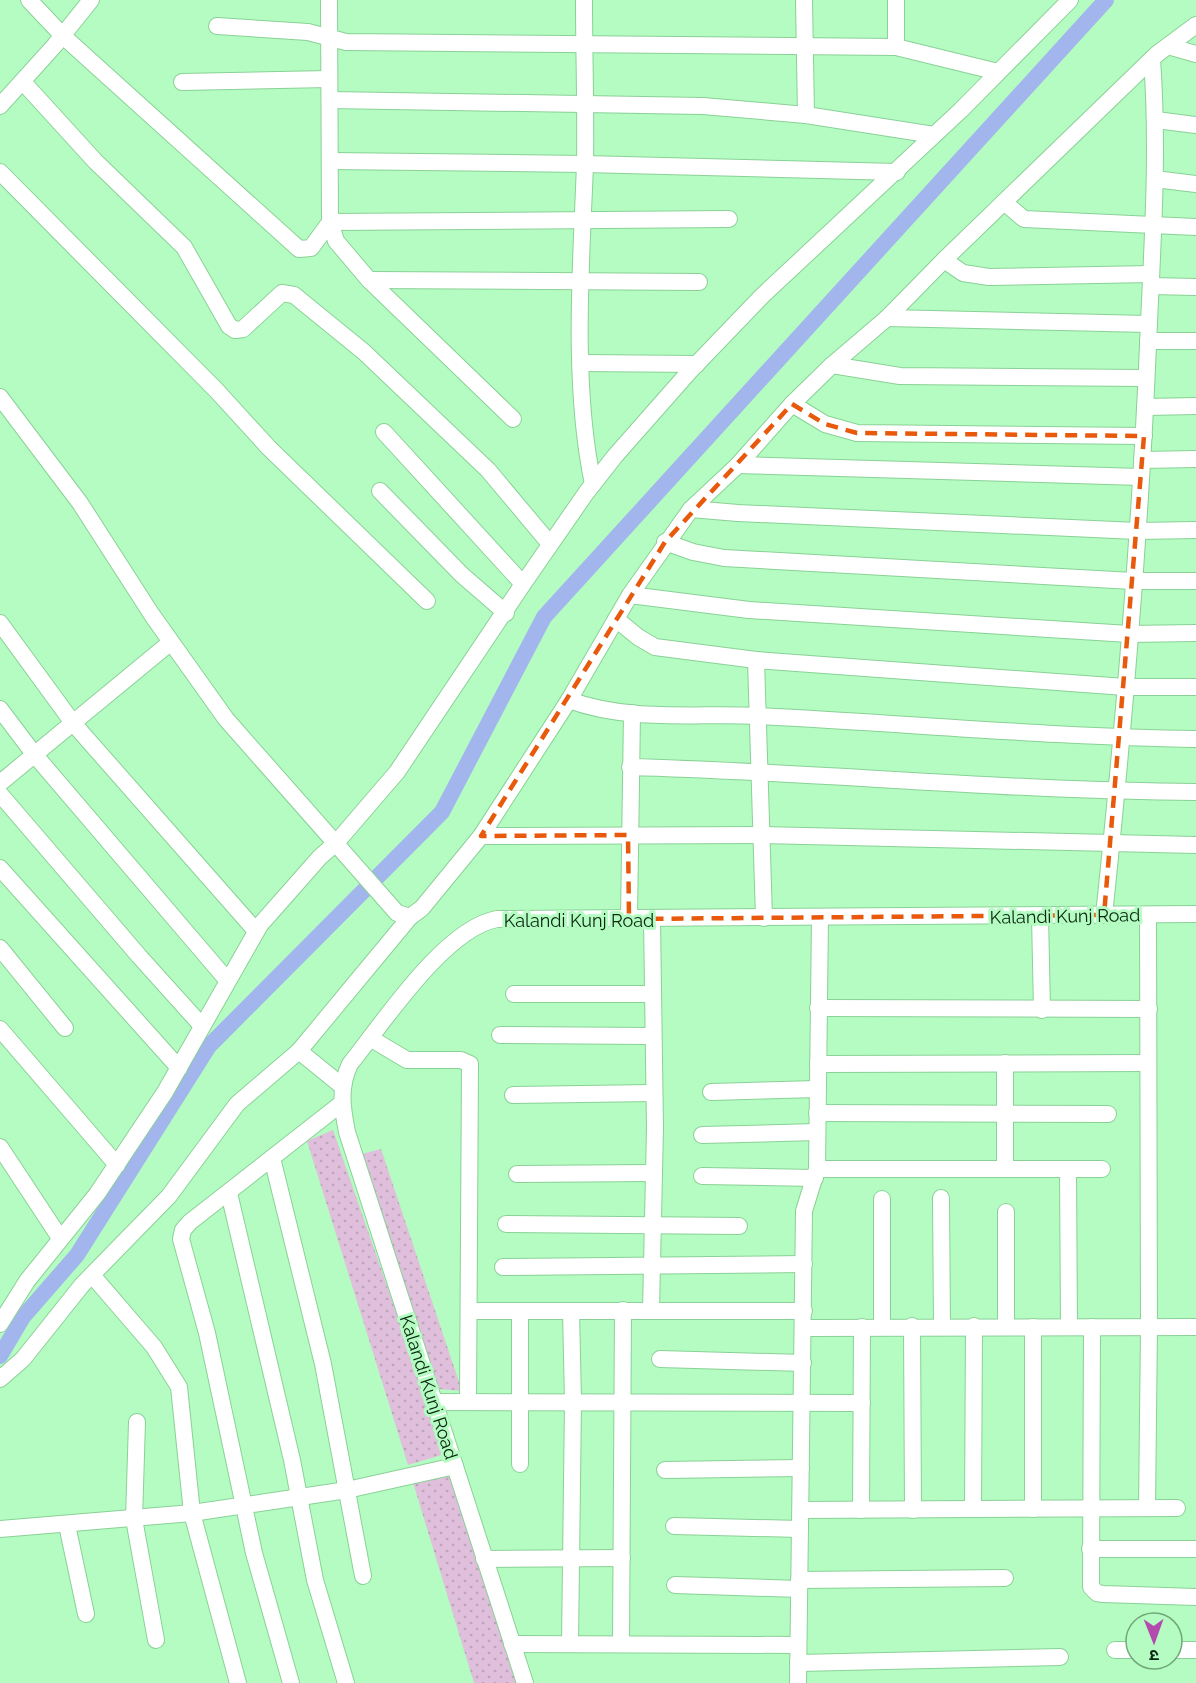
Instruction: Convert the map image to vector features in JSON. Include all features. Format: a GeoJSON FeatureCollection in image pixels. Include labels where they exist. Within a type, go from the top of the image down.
{"type":"FeatureCollection","features":[{"type":"Feature","properties":{"kind":"street"},"geometry":{"type":"LineString","coordinates":[[29,0],[63,36],[298,249],[311,248],[330,222]]}},
{"type":"Feature","properties":{"kind":"street"},"geometry":{"type":"LineString","coordinates":[[0,106],[63,36],[91,0]]}},
{"type":"Feature","properties":{"kind":"street"},"geometry":{"type":"LineString","coordinates":[[329,0],[330,222],[336,241],[369,280],[513,419]]}},
{"type":"Feature","properties":{"kind":"street"},"geometry":{"type":"LineString","coordinates":[[584,0],[585,164],[580,281],[584,439],[593,484]]}},
{"type":"Feature","properties":{"kind":"street"},"geometry":{"type":"LineString","coordinates":[[804,0],[806,115]]}},
{"type":"Feature","properties":{"kind":"street"},"geometry":{"type":"LineString","coordinates":[[896,0],[896,46]]}},
{"type":"Feature","properties":{"kind":"street"},"geometry":{"type":"LineString","coordinates":[[0,1324],[27,1281],[117,1165],[178,1068],[256,931],[296,883],[336,843],[397,772],[593,484],[697,364],[787,272],[897,172],[1070,0]]}},
{"type":"Feature","properties":{"kind":"street"},"geometry":{"type":"LineString","coordinates":[[217,26],[308,32],[346,42],[896,46],[998,72]]}},
{"type":"Feature","properties":{"kind":"street"},"geometry":{"type":"LineString","coordinates":[[0,1379],[23,1359],[92,1275],[169,1196],[237,1104],[299,1051],[410,917],[422,908],[481,836],[569,700],[630,595],[691,508],[738,465],[792,404],[832,365],[887,318],[1152,59],[1196,26]]}},
{"type":"Feature","properties":{"kind":"street"},"geometry":{"type":"LineString","coordinates":[[1168,46],[1196,54]]}},
{"type":"Feature","properties":{"kind":"street"},"geometry":{"type":"LineString","coordinates":[[1104,915],[1117,792],[1144,436],[1155,179],[1156,120],[1152,59]]}},
{"type":"Feature","properties":{"kind":"street"},"geometry":{"type":"LineString","coordinates":[[182,82],[329,79]]}},
{"type":"Feature","properties":{"kind":"street"},"geometry":{"type":"LineString","coordinates":[[22,82],[95,161],[184,247],[229,326],[234,330],[243,329],[282,293],[294,295],[364,352],[488,470],[550,544]]}},
{"type":"Feature","properties":{"kind":"street"},"geometry":{"type":"LineString","coordinates":[[330,100],[703,106],[806,115],[934,135]]}},
{"type":"Feature","properties":{"kind":"street"},"geometry":{"type":"LineString","coordinates":[[1156,120],[1196,125]]}},
{"type":"Feature","properties":{"kind":"street"},"geometry":{"type":"LineString","coordinates":[[331,161],[585,164],[897,172]]}},
{"type":"Feature","properties":{"kind":"street"},"geometry":{"type":"LineString","coordinates":[[0,172],[217,391],[269,448],[427,601]]}},
{"type":"Feature","properties":{"kind":"street"},"geometry":{"type":"LineString","coordinates":[[1155,179],[1196,184]]}},
{"type":"Feature","properties":{"kind":"street"},"geometry":{"type":"LineString","coordinates":[[1004,202],[1024,219],[1196,227]]}},
{"type":"Feature","properties":{"kind":"street"},"geometry":{"type":"LineString","coordinates":[[330,222],[729,219]]}},
{"type":"Feature","properties":{"kind":"street"},"geometry":{"type":"LineString","coordinates":[[944,260],[963,273],[989,277],[1151,280],[1196,287]]}},
{"type":"Feature","properties":{"kind":"street"},"geometry":{"type":"LineString","coordinates":[[369,280],[699,282]]}},
{"type":"Feature","properties":{"kind":"street"},"geometry":{"type":"LineString","coordinates":[[887,318],[1148,332],[1196,341]]}},
{"type":"Feature","properties":{"kind":"street"},"geometry":{"type":"LineString","coordinates":[[582,363],[697,364]]}},
{"type":"Feature","properties":{"kind":"street"},"geometry":{"type":"LineString","coordinates":[[832,365],[900,376],[1146,378]]}},
{"type":"Feature","properties":{"kind":"street"},"geometry":{"type":"LineString","coordinates":[[0,397],[80,503],[171,642],[226,719],[292,798],[336,843],[383,898],[397,913],[410,917]]}},
{"type":"Feature","properties":{"kind":"street"},"geometry":{"type":"LineString","coordinates":[[792,404],[825,424],[857,433],[1144,436]]}},
{"type":"Feature","properties":{"kind":"street"},"geometry":{"type":"LineString","coordinates":[[1145,407],[1196,406]]}},
{"type":"Feature","properties":{"kind":"street"},"geometry":{"type":"LineString","coordinates":[[384,432],[523,584]]}},
{"type":"Feature","properties":{"kind":"street"},"geometry":{"type":"LineString","coordinates":[[1142,460],[1196,459]]}},
{"type":"Feature","properties":{"kind":"street"},"geometry":{"type":"LineString","coordinates":[[738,465],[1140,477]]}},
{"type":"Feature","properties":{"kind":"street"},"geometry":{"type":"LineString","coordinates":[[380,491],[462,575],[506,613]]}},
{"type":"Feature","properties":{"kind":"street"},"geometry":{"type":"LineString","coordinates":[[691,508],[738,513],[1137,531],[1196,530]]}},
{"type":"Feature","properties":{"kind":"street"},"geometry":{"type":"LineString","coordinates":[[665,542],[693,552],[724,558],[1133,581],[1196,581]]}},
{"type":"Feature","properties":{"kind":"street"},"geometry":{"type":"LineString","coordinates":[[630,595],[749,610],[1129,634],[1196,633]]}},
{"type":"Feature","properties":{"kind":"street"},"geometry":{"type":"LineString","coordinates":[[616,619],[655,647],[756,660],[1125,687],[1196,687]]}},
{"type":"Feature","properties":{"kind":"street"},"geometry":{"type":"LineString","coordinates":[[0,623],[73,723],[256,931]]}},
{"type":"Feature","properties":{"kind":"street"},"geometry":{"type":"LineString","coordinates":[[0,783],[171,642]]}},
{"type":"Feature","properties":{"kind":"street"},"geometry":{"type":"LineString","coordinates":[[756,660],[764,918]]}},
{"type":"Feature","properties":{"kind":"street"},"geometry":{"type":"LineString","coordinates":[[569,700],[598,709],[632,712],[758,716],[1121,738],[1196,739]]}},
{"type":"Feature","properties":{"kind":"street"},"geometry":{"type":"LineString","coordinates":[[0,708],[34,754],[227,980]]}},
{"type":"Feature","properties":{"kind":"street"},"geometry":{"type":"LineString","coordinates":[[630,919],[628,835],[632,712]]}},
{"type":"Feature","properties":{"kind":"street"},"geometry":{"type":"LineString","coordinates":[[630,766],[759,770],[1117,792],[1196,792]]}},
{"type":"Feature","properties":{"kind":"street"},"geometry":{"type":"LineString","coordinates":[[0,794],[202,1026]]}},
{"type":"Feature","properties":{"kind":"street"},"geometry":{"type":"LineString","coordinates":[[481,836],[761,835],[1111,845],[1196,845]]}},
{"type":"Feature","properties":{"kind":"street"},"geometry":{"type":"LineString","coordinates":[[0,868],[178,1068]]}},
{"type":"Feature","properties":{"kind":"street"},"geometry":{"type":"LineString","coordinates":[[1147,1508],[1148,915]]}},
{"type":"Feature","properties":{"kind":"street","name":"Kalandi Kunj Road"},"geometry":{"type":"LineString","coordinates":[[525,1683],[347,1132],[342,1095],[350,1064],[421,975],[464,933],[476,925],[497,919],[652,920],[1196,915]]}},
{"type":"Feature","properties":{"kind":"street"},"geometry":{"type":"LineString","coordinates":[[1040,916],[1042,1010]]}},
{"type":"Feature","properties":{"kind":"street"},"geometry":{"type":"LineString","coordinates":[[798,1683],[805,1203],[816,1173],[820,918]]}},
{"type":"Feature","properties":{"kind":"street"},"geometry":{"type":"LineString","coordinates":[[651,1310],[654,1173],[652,920]]}},
{"type":"Feature","properties":{"kind":"street"},"geometry":{"type":"LineString","coordinates":[[0,948],[65,1028]]}},
{"type":"Feature","properties":{"kind":"street"},"geometry":{"type":"LineString","coordinates":[[514,994],[653,994]]}},
{"type":"Feature","properties":{"kind":"street"},"geometry":{"type":"LineString","coordinates":[[818,1008],[1149,1009]]}},
{"type":"Feature","properties":{"kind":"street"},"geometry":{"type":"LineString","coordinates":[[0,1029],[117,1165]]}},
{"type":"Feature","properties":{"kind":"street"},"geometry":{"type":"LineString","coordinates":[[500,1035],[653,1036]]}},
{"type":"Feature","properties":{"kind":"street"},"geometry":{"type":"LineString","coordinates":[[370,1038],[407,1060],[460,1060],[471,1064],[468,1402]]}},
{"type":"Feature","properties":{"kind":"street"},"geometry":{"type":"LineString","coordinates":[[291,1683],[243,1505],[207,1333],[181,1239],[183,1230],[190,1222],[272,1158],[342,1095],[299,1051]]}},
{"type":"Feature","properties":{"kind":"street"},"geometry":{"type":"LineString","coordinates":[[1005,1063],[1005,1169]]}},
{"type":"Feature","properties":{"kind":"street"},"geometry":{"type":"LineString","coordinates":[[818,1064],[1148,1063]]}},
{"type":"Feature","properties":{"kind":"street"},"geometry":{"type":"LineString","coordinates":[[711,1092],[818,1089]]}},
{"type":"Feature","properties":{"kind":"street"},"geometry":{"type":"LineString","coordinates":[[513,1095],[653,1093]]}},
{"type":"Feature","properties":{"kind":"street"},"geometry":{"type":"LineString","coordinates":[[817,1113],[1108,1114]]}},
{"type":"Feature","properties":{"kind":"street"},"geometry":{"type":"LineString","coordinates":[[702,1135],[818,1132]]}},
{"type":"Feature","properties":{"kind":"street"},"geometry":{"type":"LineString","coordinates":[[0,1148],[60,1238]]}},
{"type":"Feature","properties":{"kind":"street"},"geometry":{"type":"LineString","coordinates":[[272,1158],[322,1364],[363,1576]]}},
{"type":"Feature","properties":{"kind":"street"},"geometry":{"type":"LineString","coordinates":[[1068,1169],[1068,1327]]}},
{"type":"Feature","properties":{"kind":"street"},"geometry":{"type":"LineString","coordinates":[[702,1176],[1102,1169]]}},
{"type":"Feature","properties":{"kind":"street"},"geometry":{"type":"LineString","coordinates":[[517,1174],[654,1173]]}},
{"type":"Feature","properties":{"kind":"street"},"geometry":{"type":"LineString","coordinates":[[229,1193],[299,1497],[315,1580],[346,1683]]}},
{"type":"Feature","properties":{"kind":"street"},"geometry":{"type":"LineString","coordinates":[[941,1198],[942,1326]]}},
{"type":"Feature","properties":{"kind":"street"},"geometry":{"type":"LineString","coordinates":[[882,1199],[882,1327]]}},
{"type":"Feature","properties":{"kind":"street"},"geometry":{"type":"LineString","coordinates":[[1006,1212],[1006,1327]]}},
{"type":"Feature","properties":{"kind":"street"},"geometry":{"type":"LineString","coordinates":[[506,1224],[740,1226]]}},
{"type":"Feature","properties":{"kind":"street"},"geometry":{"type":"LineString","coordinates":[[503,1267],[804,1264]]}},
{"type":"Feature","properties":{"kind":"street"},"geometry":{"type":"LineString","coordinates":[[92,1275],[154,1347],[177,1382],[192,1513],[238,1683]]}},
{"type":"Feature","properties":{"kind":"street"},"geometry":{"type":"LineString","coordinates":[[621,1644],[622,1310]]}},
{"type":"Feature","properties":{"kind":"street"},"geometry":{"type":"LineString","coordinates":[[469,1311],[651,1310],[804,1319],[862,1327],[1196,1327]]}},
{"type":"Feature","properties":{"kind":"street"},"geometry":{"type":"LineString","coordinates":[[520,1311],[520,1464]]}},
{"type":"Feature","properties":{"kind":"street"},"geometry":{"type":"LineString","coordinates":[[570,1644],[573,1402],[571,1311]]}},
{"type":"Feature","properties":{"kind":"street"},"geometry":{"type":"LineString","coordinates":[[912,1326],[913,1510]]}},
{"type":"Feature","properties":{"kind":"street"},"geometry":{"type":"LineString","coordinates":[[973,1509],[974,1326]]}},
{"type":"Feature","properties":{"kind":"street"},"geometry":{"type":"LineString","coordinates":[[861,1510],[862,1327]]}},
{"type":"Feature","properties":{"kind":"street"},"geometry":{"type":"LineString","coordinates":[[1033,1327],[1034,1509]]}},
{"type":"Feature","properties":{"kind":"street"},"geometry":{"type":"LineString","coordinates":[[1092,1327],[1091,1587],[1097,1593],[1196,1597]]}},
{"type":"Feature","properties":{"kind":"street"},"geometry":{"type":"LineString","coordinates":[[660,1359],[803,1363]]}},
{"type":"Feature","properties":{"kind":"street"},"geometry":{"type":"LineString","coordinates":[[433,1402],[862,1403]]}},
{"type":"Feature","properties":{"kind":"street"},"geometry":{"type":"LineString","coordinates":[[137,1422],[134,1519],[156,1640]]}},
{"type":"Feature","properties":{"kind":"street"},"geometry":{"type":"LineString","coordinates":[[0,1529],[192,1513],[346,1490],[455,1466]]}},
{"type":"Feature","properties":{"kind":"street"},"geometry":{"type":"LineString","coordinates":[[665,1470],[801,1468]]}},
{"type":"Feature","properties":{"kind":"street"},"geometry":{"type":"LineString","coordinates":[[801,1510],[1177,1508]]}},
{"type":"Feature","properties":{"kind":"street"},"geometry":{"type":"LineString","coordinates":[[67,1525],[86,1614]]}},
{"type":"Feature","properties":{"kind":"street"},"geometry":{"type":"LineString","coordinates":[[674,1526],[800,1529]]}},
{"type":"Feature","properties":{"kind":"street"},"geometry":{"type":"LineString","coordinates":[[1090,1549],[1196,1549]]}},
{"type":"Feature","properties":{"kind":"street"},"geometry":{"type":"LineString","coordinates":[[484,1558],[622,1558]]}},
{"type":"Feature","properties":{"kind":"street"},"geometry":{"type":"LineString","coordinates":[[675,1585],[1005,1578]]}},
{"type":"Feature","properties":{"kind":"street"},"geometry":{"type":"LineString","coordinates":[[512,1644],[798,1645]]}},
{"type":"Feature","properties":{"kind":"street"},"geometry":{"type":"LineString","coordinates":[[1115,1650],[1124,1650]]}},
{"type":"Feature","properties":{"kind":"street"},"geometry":{"type":"LineString","coordinates":[[798,1663],[1060,1657]]}},
{"type":"Feature","properties":{"kind":"highlighted area"},"geometry":{"type":"Polygon","coordinates":[[[792,404],[825,424],[857,433],[1144,436],[1104,915],[629,919],[628,835],[481,836],[665,542],[792,404]]]}},
{"type":"Feature","properties":{"kind":"shaded area"},"geometry":{"type":"Polygon","coordinates":[[[333,1130],[445,1454],[408,1465],[307,1141],[333,1130]]]}},
{"type":"Feature","properties":{"kind":"shaded area"},"geometry":{"type":"Polygon","coordinates":[[[381,1149],[462,1391],[439,1389],[433,1383],[358,1155],[381,1149]]]}},
{"type":"Feature","properties":{"kind":"shaded area"},"geometry":{"type":"Polygon","coordinates":[[[449,1465],[520,1683],[474,1683],[411,1476],[449,1465]]]}},
{"type":"Feature","properties":{"kind":"waterway"},"geometry":{"type":"LineString","coordinates":[[0,1356],[23,1317],[77,1255],[209,1046],[442,812],[544,617],[1106,0]]}}]}
